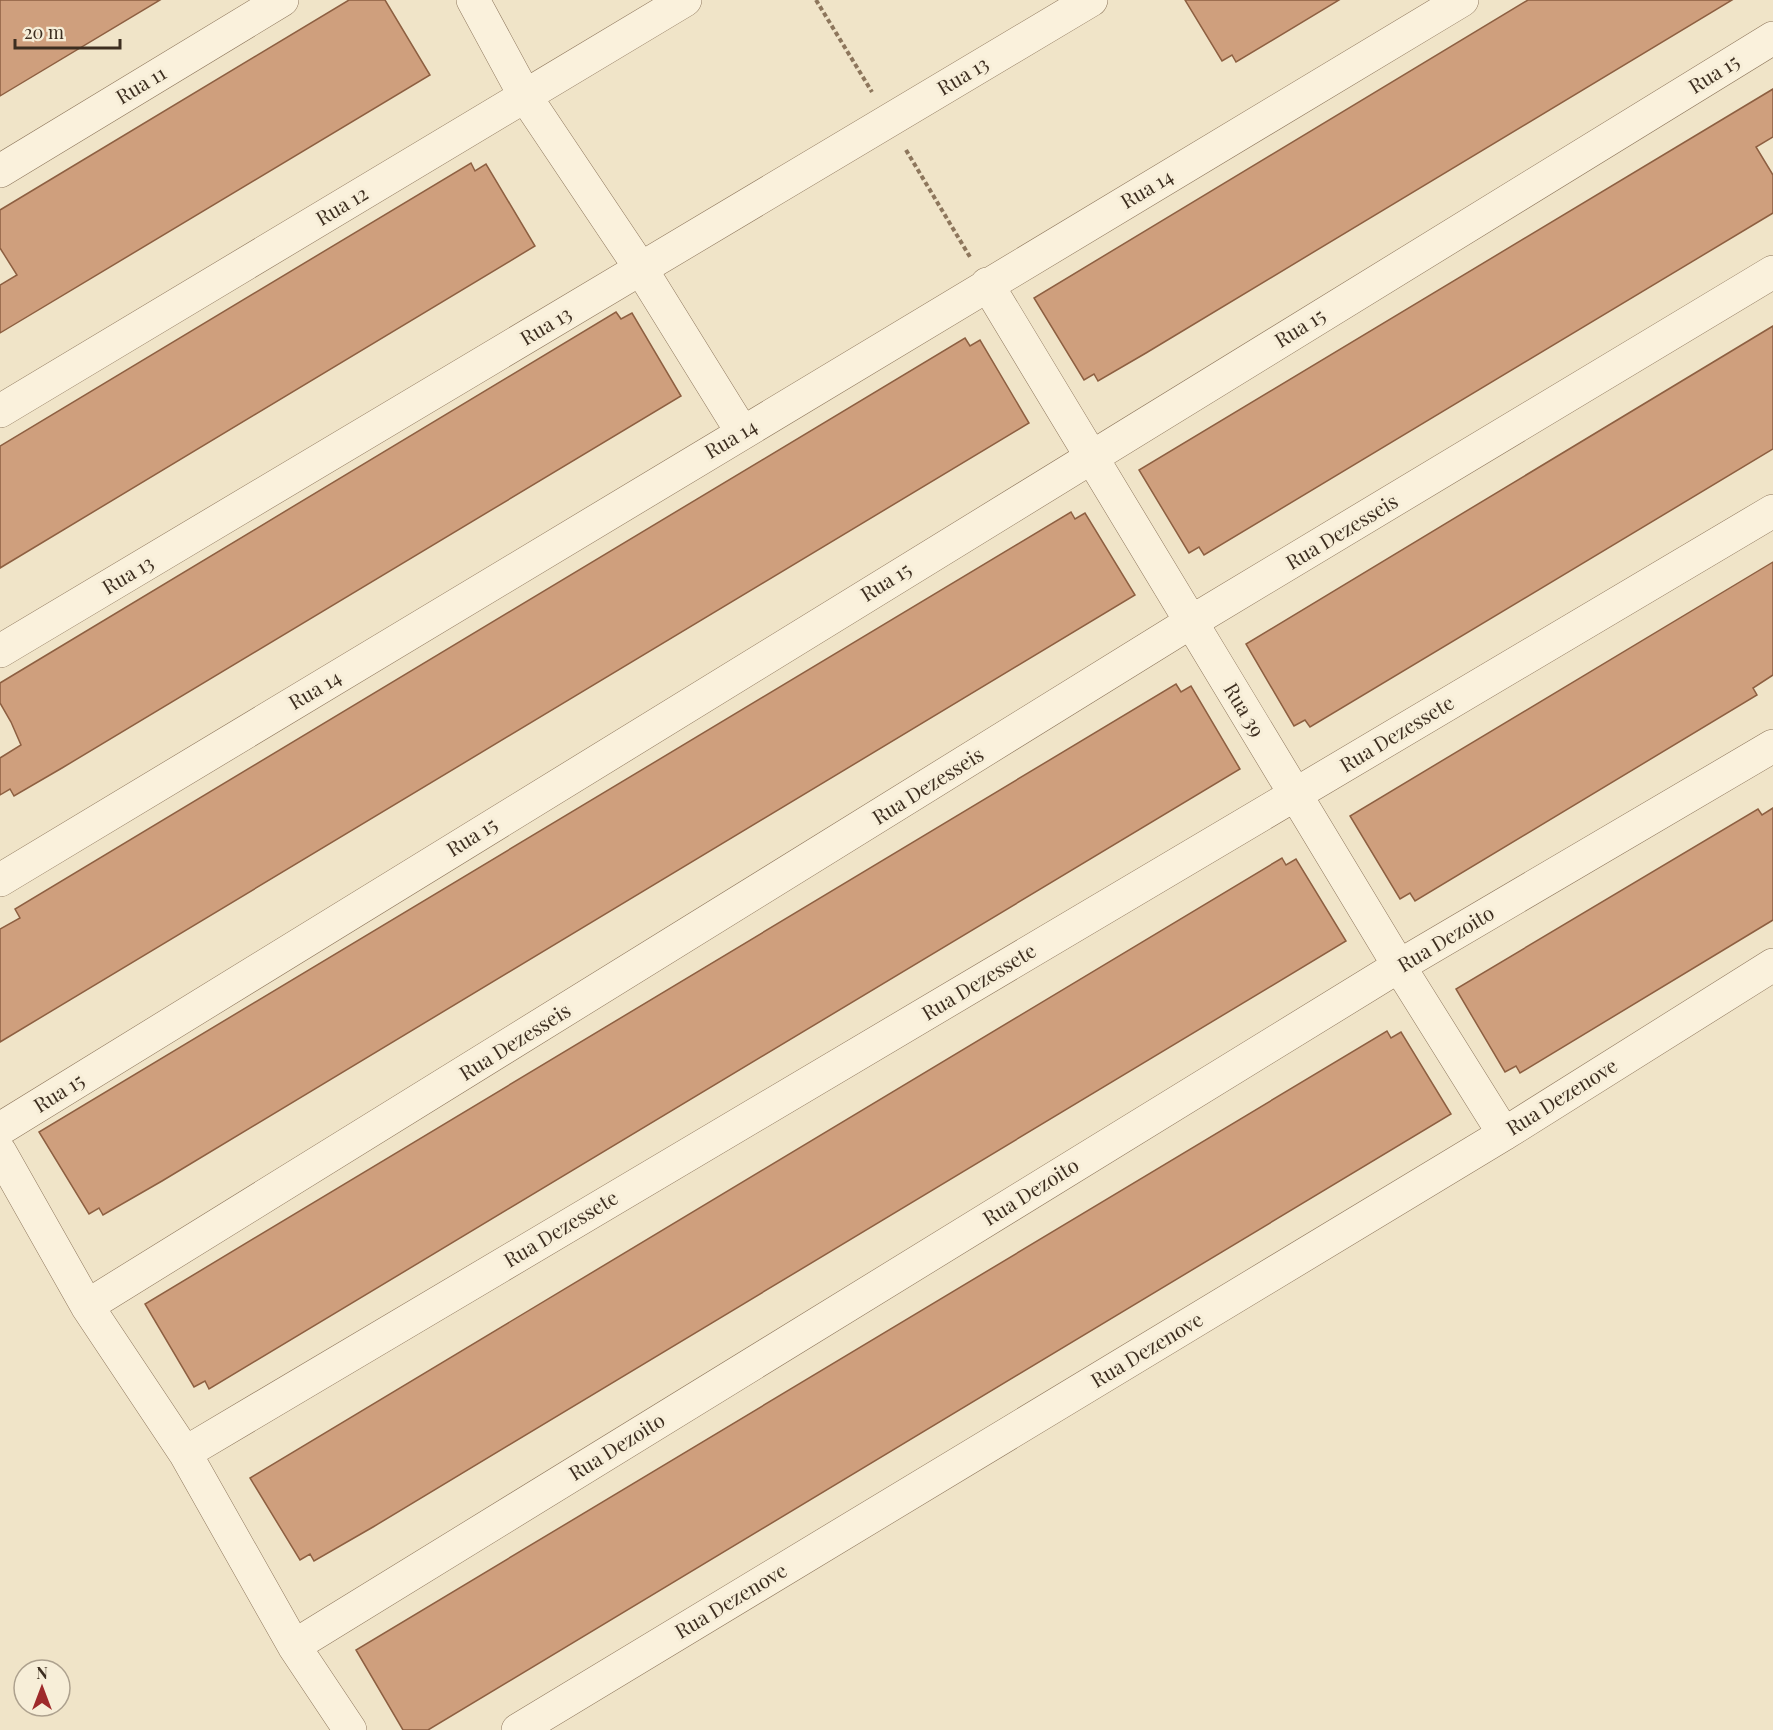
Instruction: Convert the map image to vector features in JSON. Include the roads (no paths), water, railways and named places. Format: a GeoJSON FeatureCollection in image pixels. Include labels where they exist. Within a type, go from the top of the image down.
{"type":"FeatureCollection","features":[{"type":"Feature","properties":{"kind":"street","name":"Rua 11"},"geometry":{"type":"LineString","coordinates":[[0,171],[282,0]]}},
{"type":"Feature","properties":{"kind":"street"},"geometry":{"type":"LineString","coordinates":[[473,0],[525,96],[641,269],[742,432]]}},
{"type":"Feature","properties":{"kind":"street","name":"Rua 12"},"geometry":{"type":"LineString","coordinates":[[0,411],[685,0]]}},
{"type":"Feature","properties":{"kind":"street","name":"Rua 13"},"geometry":{"type":"LineString","coordinates":[[0,651],[1091,0]]}},
{"type":"Feature","properties":{"kind":"street","name":"Rua 14"},"geometry":{"type":"LineString","coordinates":[[0,880],[1462,0]]}},
{"type":"Feature","properties":{"kind":"street","name":"Rua 15"},"geometry":{"type":"LineString","coordinates":[[0,1129],[1090,456],[1773,38]]}},
{"type":"Feature","properties":{"kind":"street","name":"Rua Dezesseis"},"geometry":{"type":"LineString","coordinates":[[87,1306],[1191,622],[1773,272]]}},
{"type":"Feature","properties":{"kind":"street","name":"Rua 39"},"geometry":{"type":"LineString","coordinates":[[987,284],[1399,966],[1504,1134]]}},
{"type":"Feature","properties":{"kind":"street","name":"Rua Dezessete"},"geometry":{"type":"LineString","coordinates":[[185,1453],[1773,511]]}},
{"type":"Feature","properties":{"kind":"street","name":"Rua Dezoito"},"geometry":{"type":"LineString","coordinates":[[294,1646],[1399,966],[1773,746]]}},
{"type":"Feature","properties":{"kind":"street","name":"Rua Dezenove"},"geometry":{"type":"LineString","coordinates":[[518,1730],[1504,1134],[1773,965]]}},
{"type":"Feature","properties":{"kind":"street"},"geometry":{"type":"LineString","coordinates":[[0,1152],[87,1306],[185,1453],[294,1646],[350,1730]]}}]}
